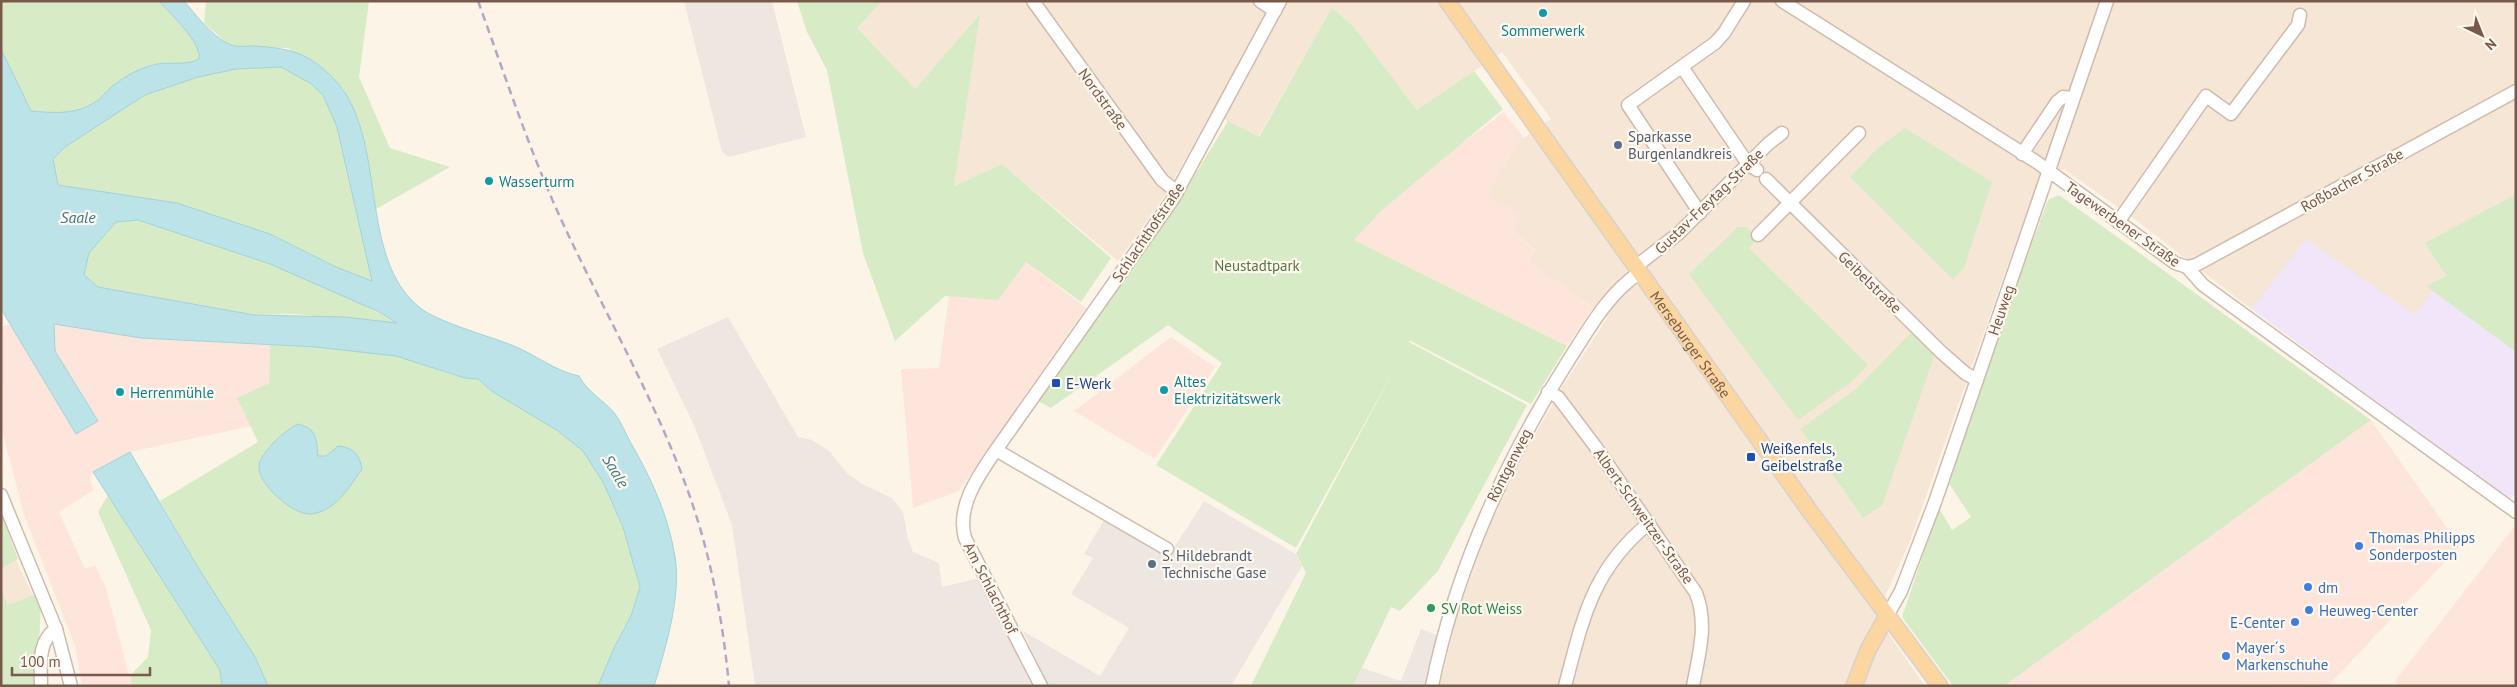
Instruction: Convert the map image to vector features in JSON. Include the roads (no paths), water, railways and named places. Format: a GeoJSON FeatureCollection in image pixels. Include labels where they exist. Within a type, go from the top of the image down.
{"type":"FeatureCollection","features":[{"type":"Feature","properties":{"kind":"main road","name":"Merseburger Straße"},"geometry":{"type":"LineString","coordinates":[[1447,1],[1637,270],[1887,616],[1940,686]]}},
{"type":"Feature","properties":{"kind":"main road"},"geometry":{"type":"LineString","coordinates":[[1854,686],[1868,650],[1887,616]]}},
{"type":"Feature","properties":{"kind":"street","name":"Nordstraße"},"geometry":{"type":"LineString","coordinates":[[1033,1],[1162,180],[1177,192]]}},
{"type":"Feature","properties":{"kind":"street"},"geometry":{"type":"LineString","coordinates":[[1260,1],[1277,6]]}},
{"type":"Feature","properties":{"kind":"street"},"geometry":{"type":"LineString","coordinates":[[1700,213],[1628,105],[1720,38],[1744,1]]}},
{"type":"Feature","properties":{"kind":"street","name":"Tagewerbener Straße"},"geometry":{"type":"LineString","coordinates":[[1782,1],[2048,171],[2175,263],[2187,267],[2203,285],[2516,512]]}},
{"type":"Feature","properties":{"kind":"street","name":"Heuweg"},"geometry":{"type":"LineString","coordinates":[[1887,616],[1901,591],[1923,533],[2107,1]]}},
{"type":"Feature","properties":{"kind":"street","name":"Schlachthofstraße"},"geometry":{"type":"LineString","coordinates":[[973,488],[996,450],[1177,192],[1277,6]]}},
{"type":"Feature","properties":{"kind":"street"},"geometry":{"type":"LineString","coordinates":[[2118,222],[2206,96],[2231,114],[2298,25],[2300,15]]}},
{"type":"Feature","properties":{"kind":"street"},"geometry":{"type":"LineString","coordinates":[[1682,67],[1752,167]]}},
{"type":"Feature","properties":{"kind":"street","name":"Roßbacher Straße"},"geometry":{"type":"LineString","coordinates":[[2187,267],[2196,265],[2516,91]]}},
{"type":"Feature","properties":{"kind":"street"},"geometry":{"type":"LineString","coordinates":[[2022,154],[2057,102],[2063,98],[2072,98]]}},
{"type":"Feature","properties":{"kind":"street","name":"Gustav-Freytag-Straße"},"geometry":{"type":"LineString","coordinates":[[1637,270],[1752,167],[1782,133]]}},
{"type":"Feature","properties":{"kind":"street"},"geometry":{"type":"LineString","coordinates":[[1758,235],[1859,133]]}},
{"type":"Feature","properties":{"kind":"street","name":"Geibelstraße"},"geometry":{"type":"LineString","coordinates":[[1766,180],[1941,352],[1965,373],[1977,380]]}},
{"type":"Feature","properties":{"kind":"street","name":"Röntgenweg"},"geometry":{"type":"LineString","coordinates":[[1432,686],[1461,579],[1488,506],[1506,468],[1548,392],[1615,292],[1637,270]]}},
{"type":"Feature","properties":{"kind":"street","name":"Albert-Schweitzer-Straße"},"geometry":{"type":"LineString","coordinates":[[1548,392],[1558,398],[1563,404],[1690,581],[1702,611],[1702,638],[1692,686]]}},
{"type":"Feature","properties":{"kind":"street"},"geometry":{"type":"LineString","coordinates":[[996,450],[1167,549]]}},
{"type":"Feature","properties":{"kind":"street","name":"Am Schlachthof"},"geometry":{"type":"LineString","coordinates":[[973,488],[963,514],[965,538],[1041,686]]}},
{"type":"Feature","properties":{"kind":"street"},"geometry":{"type":"LineString","coordinates":[[1,495],[56,629],[72,686]]}},
{"type":"Feature","properties":{"kind":"street"},"geometry":{"type":"LineString","coordinates":[[1565,686],[1594,589],[1612,561],[1649,523]]}},
{"type":"Feature","properties":{"kind":"street"},"geometry":{"type":"LineString","coordinates":[[41,686],[43,644],[49,633],[56,629]]}},
{"type":"Feature","properties":{"kind":"water","name":"Saale"},"geometry":{"type":"Polygon","coordinates":[[[159,1],[184,1],[209,30],[230,45],[288,50],[306,57],[325,70],[334,79],[351,104],[362,133],[380,231],[388,261],[402,288],[423,310],[432,315],[454,325],[514,346],[554,367],[579,376],[587,388],[615,414],[658,496],[674,551],[676,567],[675,601],[668,637],[654,686],[598,686],[614,648],[631,616],[640,587],[623,527],[603,482],[583,451],[558,431],[493,392],[478,379],[465,378],[396,356],[316,347],[141,338],[54,324],[55,351],[98,421],[76,434],[1,309],[1,49],[31,111],[56,112],[80,109],[97,101],[119,81],[138,70],[155,64],[187,63],[199,59],[195,44],[190,36],[159,1]],[[281,67],[236,69],[198,77],[145,95],[65,147],[53,159],[58,185],[177,203],[270,234],[336,267],[372,281],[337,127],[323,95],[310,83],[281,67]],[[138,220],[116,222],[89,253],[84,275],[98,287],[254,315],[345,317],[397,323],[377,311],[270,264],[138,220]]]}},
{"type":"Feature","properties":{"kind":"water"},"geometry":{"type":"Polygon","coordinates":[[[298,424],[309,429],[314,435],[318,456],[326,456],[338,446],[348,448],[360,460],[362,469],[335,503],[320,512],[311,514],[295,510],[286,504],[263,481],[260,472],[259,465],[261,459],[269,447],[298,424]]]}},
{"type":"Feature","properties":{"kind":"water"},"geometry":{"type":"Polygon","coordinates":[[[130,452],[199,569],[255,657],[268,686],[222,686],[220,670],[93,472],[130,452]]]}},
{"type":"Feature","properties":{"kind":"railway"},"geometry":{"type":"LineString","coordinates":[[478,1],[541,174],[566,230],[647,394],[689,494],[710,565],[723,637],[729,686]]}},
{"type":"Feature","properties":{"kind":"place","name":"Sommerwerk"},"geometry":{"type":"Point","coordinates":[1543,13]}},
{"type":"Feature","properties":{"kind":"place","name":"Sparkasse Burgenlandkreis"},"geometry":{"type":"Point","coordinates":[1618,145]}},
{"type":"Feature","properties":{"kind":"place","name":"Wasserturm"},"geometry":{"type":"Point","coordinates":[489,181]}},
{"type":"Feature","properties":{"kind":"place","name":"E-Werk"},"geometry":{"type":"Point","coordinates":[1056,383]}},
{"type":"Feature","properties":{"kind":"place","name":"Altes Elektrizitätswerk"},"geometry":{"type":"Point","coordinates":[1164,390]}},
{"type":"Feature","properties":{"kind":"place","name":"Herrenmühle"},"geometry":{"type":"Point","coordinates":[120,392]}},
{"type":"Feature","properties":{"kind":"place","name":"Weißenfels, Geibelstraße"},"geometry":{"type":"Point","coordinates":[1751,457]}},
{"type":"Feature","properties":{"kind":"place","name":"Thomas Philipps Sonderposten"},"geometry":{"type":"Point","coordinates":[2359,546]}},
{"type":"Feature","properties":{"kind":"place","name":"S. Hildebrandt Technische Gase"},"geometry":{"type":"Point","coordinates":[1152,564]}},
{"type":"Feature","properties":{"kind":"place","name":"dm"},"geometry":{"type":"Point","coordinates":[2308,587]}},
{"type":"Feature","properties":{"kind":"place","name":"SV Rot Weiss"},"geometry":{"type":"Point","coordinates":[1431,608]}},
{"type":"Feature","properties":{"kind":"place","name":"Heuweg-Center"},"geometry":{"type":"Point","coordinates":[2309,610]}},
{"type":"Feature","properties":{"kind":"place","name":"E-Center"},"geometry":{"type":"Point","coordinates":[2295,622]}},
{"type":"Feature","properties":{"kind":"place","name":"Mayer´s Markenschuhe"},"geometry":{"type":"Point","coordinates":[2226,656]}},
{"type":"Feature","properties":{"kind":"park label","name":"Neustadtpark"},"geometry":{"type":"Point","coordinates":[1257,265]}}]}
